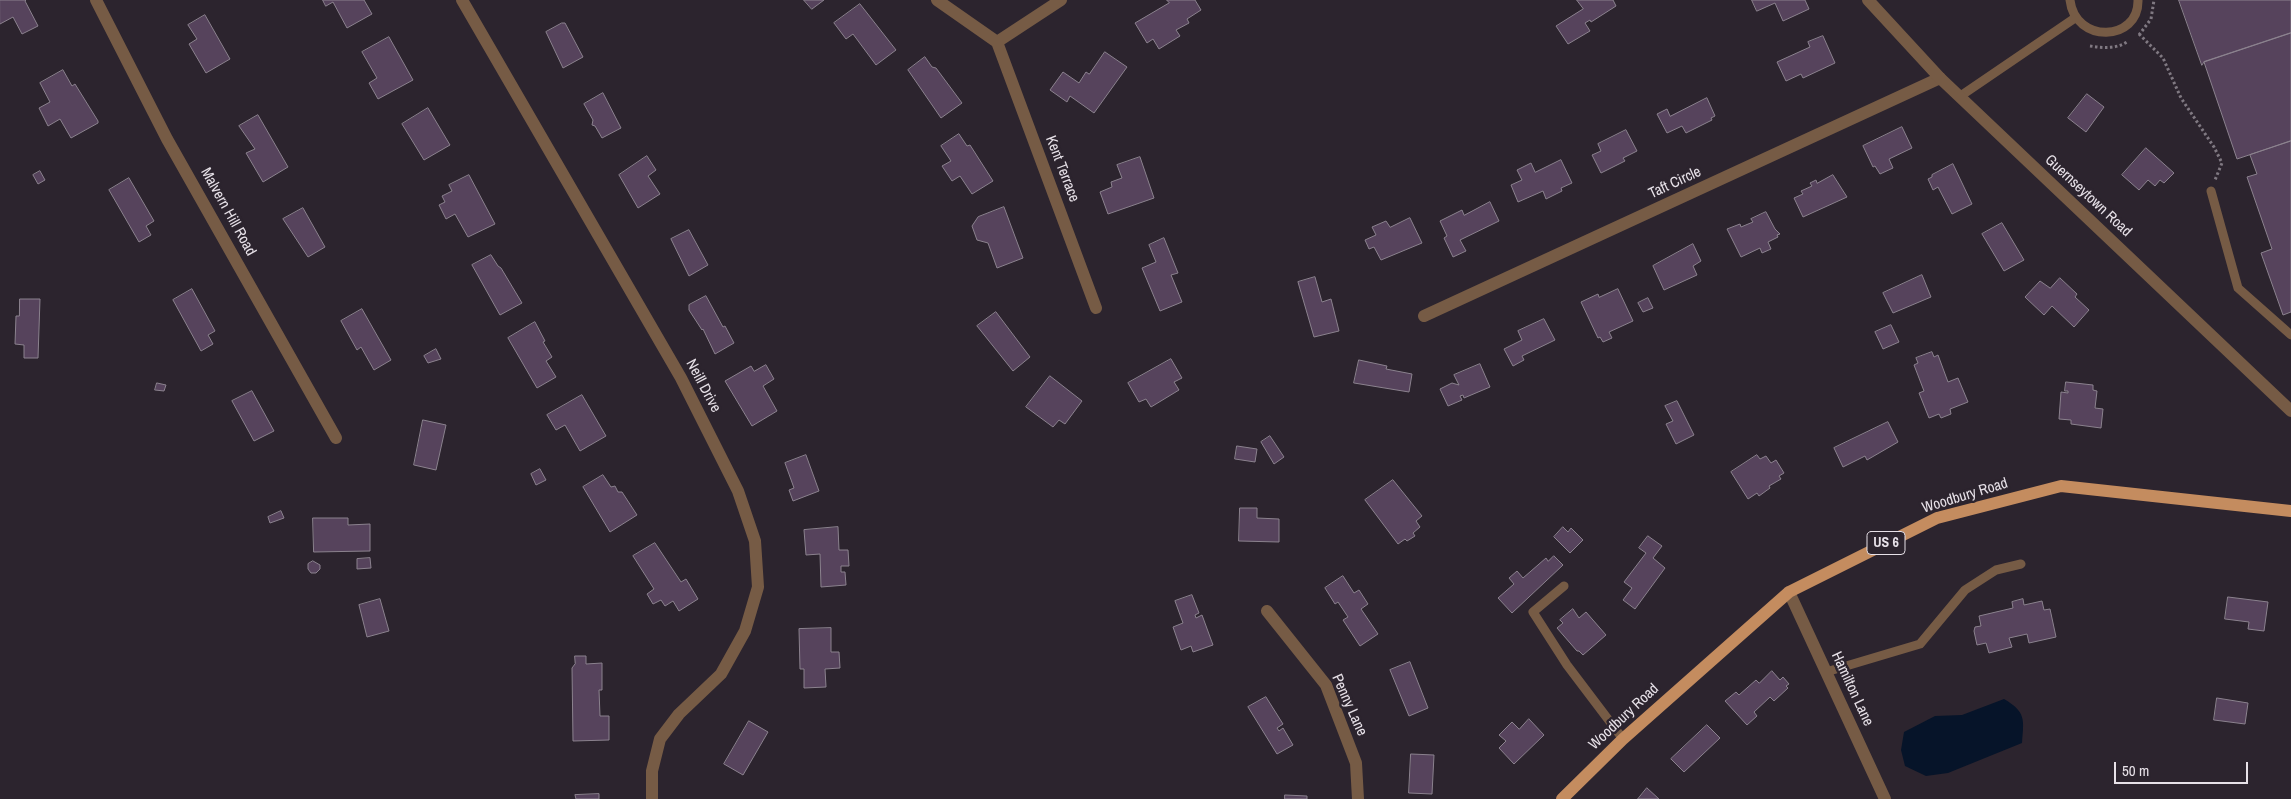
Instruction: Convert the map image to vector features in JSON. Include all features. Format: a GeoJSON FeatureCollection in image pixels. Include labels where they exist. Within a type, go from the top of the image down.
{"type":"FeatureCollection","features":[{"type":"Feature","properties":{"kind":"main road","name":"Woodbury Road"},"geometry":{"type":"LineString","coordinates":[[1562,799],[1623,738],[1789,592],[1937,518],[2061,486],[2291,510]]}},
{"type":"Feature","properties":{"kind":"street","name":"Malvern Hill Road"},"geometry":{"type":"LineString","coordinates":[[96,0],[168,139],[336,438]]}},
{"type":"Feature","properties":{"kind":"street","name":"Neill Drive"},"geometry":{"type":"LineString","coordinates":[[462,0],[681,378],[738,491],[755,541],[758,586],[745,631],[721,674],[679,714],[660,739],[652,771],[652,799]]}},
{"type":"Feature","properties":{"kind":"street"},"geometry":{"type":"LineString","coordinates":[[937,0],[997,42],[1061,0]]}},
{"type":"Feature","properties":{"kind":"street","name":"Guernseytown Road"},"geometry":{"type":"LineString","coordinates":[[1868,0],[1959,97],[2290,405]]}},
{"type":"Feature","properties":{"kind":"street","name":"Kent Terrace"},"geometry":{"type":"LineString","coordinates":[[997,42],[1096,308]]}},
{"type":"Feature","properties":{"kind":"street","name":"Taft Circle"},"geometry":{"type":"LineString","coordinates":[[1424,316],[1940,78]]}},
{"type":"Feature","properties":{"kind":"street","name":"Hamilton Lane"},"geometry":{"type":"LineString","coordinates":[[1789,592],[1885,799]]}},
{"type":"Feature","properties":{"kind":"street","name":"Penny Lane"},"geometry":{"type":"LineString","coordinates":[[1267,611],[1326,685],[1356,763],[1358,799]]}},
{"type":"Feature","properties":{"kind":"lane"},"geometry":{"type":"LineString","coordinates":[[2070,0],[2076,18],[2083,26],[2094,32],[2106,33],[2117,31],[2127,24],[2135,15],[2138,0]]}},
{"type":"Feature","properties":{"kind":"lane"},"geometry":{"type":"LineString","coordinates":[[1959,97],[2076,18]]}},
{"type":"Feature","properties":{"kind":"lane"},"geometry":{"type":"LineString","coordinates":[[2211,190],[2238,288],[2291,335]]}},
{"type":"Feature","properties":{"kind":"lane"},"geometry":{"type":"LineString","coordinates":[[1826,672],[1920,644],[1965,590],[1996,570],[2021,564]]}},
{"type":"Feature","properties":{"kind":"lane"},"geometry":{"type":"LineString","coordinates":[[1564,586],[1533,612],[1567,665],[1623,738]]}},
{"type":"Feature","properties":{"kind":"path"},"geometry":{"type":"LineString","coordinates":[[2139,34],[2163,58],[2181,98],[2214,147],[2222,163],[2211,190]]}},
{"type":"Feature","properties":{"kind":"water"},"geometry":{"type":"Polygon","coordinates":[[[2004,699],[2020,712],[2023,722],[2022,743],[1948,773],[1926,776],[1905,766],[1901,750],[1904,732],[1935,716],[1962,715],[2004,699]]]}},
{"type":"Feature","properties":{"kind":"building"},"geometry":{"type":"Polygon","coordinates":[[[0,0],[26,0],[38,26],[22,34],[13,17],[0,24],[0,0]]]}},
{"type":"Feature","properties":{"kind":"building"},"geometry":{"type":"Polygon","coordinates":[[[323,0],[364,0],[372,14],[347,28],[333,2],[326,6],[323,0]]]}},
{"type":"Feature","properties":{"kind":"building"},"geometry":{"type":"Polygon","coordinates":[[[804,0],[824,0],[812,9],[804,0]]]}},
{"type":"Feature","properties":{"kind":"building"},"geometry":{"type":"Polygon","coordinates":[[[1167,0],[1195,0],[1201,10],[1187,19],[1189,23],[1176,30],[1180,36],[1159,49],[1153,39],[1147,43],[1135,23],[1169,3],[1167,0]]]}},
{"type":"Feature","properties":{"kind":"building"},"geometry":{"type":"Polygon","coordinates":[[[1577,0],[1613,0],[1616,6],[1591,22],[1590,20],[1585,23],[1590,31],[1568,44],[1556,26],[1583,9],[1577,0]]]}},
{"type":"Feature","properties":{"kind":"building"},"geometry":{"type":"Polygon","coordinates":[[[1752,0],[1805,0],[1809,9],[1783,21],[1775,3],[1757,11],[1752,0]]]}},
{"type":"Feature","properties":{"kind":"building"},"geometry":{"type":"Polygon","coordinates":[[[2179,0],[2291,0],[2291,33],[2204,62],[2202,65],[2179,0]]]}},
{"type":"Feature","properties":{"kind":"building"},"geometry":{"type":"Polygon","coordinates":[[[860,4],[896,50],[876,65],[853,34],[846,39],[834,23],[860,4]]]}},
{"type":"Feature","properties":{"kind":"building"},"geometry":{"type":"Polygon","coordinates":[[[205,15],[230,59],[206,73],[189,44],[197,39],[188,25],[205,15]]]}},
{"type":"Feature","properties":{"kind":"building"},"geometry":{"type":"Polygon","coordinates":[[[565,23],[583,57],[563,68],[546,32],[565,23]]]}},
{"type":"Feature","properties":{"kind":"building"},"geometry":{"type":"Polygon","coordinates":[[[2291,33],[2291,141],[2237,159],[2204,62],[2291,33]]]}},
{"type":"Feature","properties":{"kind":"building"},"geometry":{"type":"Polygon","coordinates":[[[1823,36],[1835,63],[1803,78],[1801,74],[1786,81],[1777,62],[1810,47],[1808,42],[1823,36]]]}},
{"type":"Feature","properties":{"kind":"building"},"geometry":{"type":"Polygon","coordinates":[[[389,37],[413,80],[378,99],[369,83],[377,78],[362,52],[389,37]]]}},
{"type":"Feature","properties":{"kind":"building"},"geometry":{"type":"Polygon","coordinates":[[[1105,52],[1127,67],[1094,113],[1070,96],[1067,102],[1050,90],[1063,72],[1079,83],[1086,72],[1089,74],[1105,52]]]}},
{"type":"Feature","properties":{"kind":"building"},"geometry":{"type":"Polygon","coordinates":[[[925,57],[932,67],[936,68],[962,103],[941,118],[908,70],[925,57]]]}},
{"type":"Feature","properties":{"kind":"building"},"geometry":{"type":"Polygon","coordinates":[[[63,70],[72,86],[75,84],[98,121],[98,123],[71,138],[60,119],[48,126],[39,108],[50,102],[40,83],[63,70]]]}},
{"type":"Feature","properties":{"kind":"building"},"geometry":{"type":"Polygon","coordinates":[[[603,93],[621,128],[602,138],[595,126],[592,125],[593,120],[584,104],[603,93]]]}},
{"type":"Feature","properties":{"kind":"building"},"geometry":{"type":"Polygon","coordinates":[[[2087,94],[2104,107],[2086,132],[2068,118],[2087,94]]]}},
{"type":"Feature","properties":{"kind":"building"},"geometry":{"type":"Polygon","coordinates":[[[1707,98],[1715,116],[1711,118],[1712,120],[1686,133],[1682,126],[1667,133],[1657,114],[1667,109],[1670,116],[1707,98]]]}},
{"type":"Feature","properties":{"kind":"building"},"geometry":{"type":"Polygon","coordinates":[[[428,108],[450,145],[424,160],[402,124],[428,108]]]}},
{"type":"Feature","properties":{"kind":"building"},"geometry":{"type":"Polygon","coordinates":[[[258,115],[288,167],[263,182],[246,153],[255,149],[239,126],[258,115]]]}},
{"type":"Feature","properties":{"kind":"building"},"geometry":{"type":"Polygon","coordinates":[[[1902,127],[1912,148],[1889,159],[1893,168],[1880,174],[1875,166],[1873,167],[1863,146],[1902,127]]]}},
{"type":"Feature","properties":{"kind":"building"},"geometry":{"type":"Polygon","coordinates":[[[1626,130],[1637,151],[1623,158],[1625,161],[1601,173],[1592,155],[1601,151],[1598,144],[1626,130]]]}},
{"type":"Feature","properties":{"kind":"building"},"geometry":{"type":"Polygon","coordinates":[[[959,134],[967,146],[970,145],[993,181],[972,194],[960,176],[952,181],[942,166],[951,161],[941,146],[959,134]]]}},
{"type":"Feature","properties":{"kind":"building"},"geometry":{"type":"Polygon","coordinates":[[[2291,141],[2291,312],[2283,315],[2261,253],[2272,249],[2247,177],[2257,174],[2250,155],[2291,141]]]}},
{"type":"Feature","properties":{"kind":"building"},"geometry":{"type":"Polygon","coordinates":[[[2146,148],[2174,173],[2164,183],[2160,180],[2155,186],[2148,180],[2139,190],[2122,175],[2146,148]]]}},
{"type":"Feature","properties":{"kind":"building"},"geometry":{"type":"Polygon","coordinates":[[[647,156],[656,170],[648,176],[660,194],[638,208],[619,175],[647,156]]]}},
{"type":"Feature","properties":{"kind":"building"},"geometry":{"type":"Polygon","coordinates":[[[1140,157],[1154,198],[1108,214],[1100,192],[1112,187],[1111,182],[1122,178],[1117,165],[1140,157]]]}},
{"type":"Feature","properties":{"kind":"building"},"geometry":{"type":"Polygon","coordinates":[[[1561,160],[1572,183],[1561,188],[1562,191],[1546,199],[1543,191],[1518,202],[1511,185],[1522,180],[1517,170],[1531,163],[1535,172],[1561,160]]]}},
{"type":"Feature","properties":{"kind":"building"},"geometry":{"type":"Polygon","coordinates":[[[1953,164],[1972,204],[1952,214],[1938,187],[1933,190],[1928,179],[1953,164]]]}},
{"type":"Feature","properties":{"kind":"building"},"geometry":{"type":"Polygon","coordinates":[[[40,171],[45,180],[38,184],[33,175],[40,171]]]}},
{"type":"Feature","properties":{"kind":"building"},"geometry":{"type":"Polygon","coordinates":[[[469,175],[495,224],[468,237],[455,214],[446,219],[439,205],[445,202],[442,196],[452,191],[449,185],[469,175]]]}},
{"type":"Feature","properties":{"kind":"building"},"geometry":{"type":"Polygon","coordinates":[[[1833,175],[1847,197],[1803,217],[1794,198],[1803,194],[1801,191],[1812,186],[1810,183],[1816,180],[1817,183],[1833,175]]]}},
{"type":"Feature","properties":{"kind":"building"},"geometry":{"type":"Polygon","coordinates":[[[129,178],[154,221],[146,226],[151,235],[139,242],[109,190],[129,178]]]}},
{"type":"Feature","properties":{"kind":"building"},"geometry":{"type":"Polygon","coordinates":[[[1490,202],[1499,221],[1460,240],[1466,251],[1453,257],[1444,238],[1447,236],[1440,221],[1462,210],[1464,215],[1490,202]]]}},
{"type":"Feature","properties":{"kind":"building"},"geometry":{"type":"Polygon","coordinates":[[[1004,207],[1023,258],[997,268],[988,243],[977,240],[972,226],[978,217],[1004,207]]]}},
{"type":"Feature","properties":{"kind":"building"},"geometry":{"type":"Polygon","coordinates":[[[303,208],[325,247],[308,257],[283,219],[303,208]]]}},
{"type":"Feature","properties":{"kind":"building"},"geometry":{"type":"Polygon","coordinates":[[[1766,212],[1775,229],[1780,234],[1768,242],[1771,249],[1762,253],[1760,248],[1741,257],[1727,229],[1740,224],[1741,227],[1753,222],[1751,219],[1766,212]]]}},
{"type":"Feature","properties":{"kind":"building"},"geometry":{"type":"Polygon","coordinates":[[[1410,218],[1422,243],[1381,260],[1374,247],[1369,249],[1365,240],[1376,235],[1372,227],[1386,221],[1390,227],[1410,218]]]}},
{"type":"Feature","properties":{"kind":"building"},"geometry":{"type":"Polygon","coordinates":[[[2002,223],[2024,260],[2004,271],[1982,234],[2002,223]]]}},
{"type":"Feature","properties":{"kind":"building"},"geometry":{"type":"Polygon","coordinates":[[[689,230],[708,265],[689,276],[671,239],[689,230]]]}},
{"type":"Feature","properties":{"kind":"building"},"geometry":{"type":"Polygon","coordinates":[[[1164,238],[1178,273],[1171,275],[1182,302],[1160,311],[1142,268],[1156,262],[1149,245],[1164,238]]]}},
{"type":"Feature","properties":{"kind":"building"},"geometry":{"type":"Polygon","coordinates":[[[1693,244],[1701,261],[1693,266],[1697,275],[1664,290],[1653,266],[1693,244]]]}},
{"type":"Feature","properties":{"kind":"building"},"geometry":{"type":"Polygon","coordinates":[[[491,255],[522,303],[500,315],[472,265],[491,255]]]}},
{"type":"Feature","properties":{"kind":"building"},"geometry":{"type":"Polygon","coordinates":[[[1922,275],[1931,297],[1893,313],[1883,293],[1922,275]]]}},
{"type":"Feature","properties":{"kind":"building"},"geometry":{"type":"Polygon","coordinates":[[[1315,277],[1322,302],[1331,299],[1339,331],[1314,337],[1298,282],[1315,277]]]}},
{"type":"Feature","properties":{"kind":"building"},"geometry":{"type":"Polygon","coordinates":[[[2060,278],[2077,294],[2075,297],[2089,310],[2074,327],[2052,306],[2044,315],[2025,297],[2040,281],[2050,288],[2060,278]]]}},
{"type":"Feature","properties":{"kind":"building"},"geometry":{"type":"Polygon","coordinates":[[[192,289],[215,331],[208,335],[213,344],[201,351],[173,300],[192,289]]]}},
{"type":"Feature","properties":{"kind":"building"},"geometry":{"type":"Polygon","coordinates":[[[1618,289],[1633,321],[1609,332],[1612,338],[1603,342],[1600,337],[1598,338],[1581,302],[1598,294],[1599,297],[1618,289]]]}},
{"type":"Feature","properties":{"kind":"building"},"geometry":{"type":"Polygon","coordinates":[[[706,296],[734,343],[715,354],[703,329],[689,310],[689,305],[706,296]]]}},
{"type":"Feature","properties":{"kind":"building"},"geometry":{"type":"Polygon","coordinates":[[[1648,298],[1653,308],[1643,312],[1638,303],[1648,298]]]}},
{"type":"Feature","properties":{"kind":"building"},"geometry":{"type":"Polygon","coordinates":[[[20,299],[40,299],[38,358],[24,358],[24,345],[15,344],[16,316],[19,316],[20,299]]]}},
{"type":"Feature","properties":{"kind":"building"},"geometry":{"type":"Polygon","coordinates":[[[362,309],[391,360],[374,370],[361,347],[357,350],[341,321],[362,309]]]}},
{"type":"Feature","properties":{"kind":"building"},"geometry":{"type":"Polygon","coordinates":[[[996,312],[1030,357],[1013,371],[977,326],[996,312]]]}},
{"type":"Feature","properties":{"kind":"building"},"geometry":{"type":"Polygon","coordinates":[[[1544,319],[1555,340],[1522,356],[1524,360],[1513,366],[1504,349],[1522,340],[1518,331],[1544,319]]]}},
{"type":"Feature","properties":{"kind":"building"},"geometry":{"type":"Polygon","coordinates":[[[535,322],[545,341],[543,342],[552,357],[546,361],[556,377],[537,388],[508,338],[535,322]]]}},
{"type":"Feature","properties":{"kind":"building"},"geometry":{"type":"Polygon","coordinates":[[[1891,325],[1899,342],[1883,349],[1875,332],[1891,325]]]}},
{"type":"Feature","properties":{"kind":"building"},"geometry":{"type":"Polygon","coordinates":[[[436,349],[441,359],[428,363],[424,356],[436,349]]]}},
{"type":"Feature","properties":{"kind":"building"},"geometry":{"type":"Polygon","coordinates":[[[1932,352],[1934,357],[1938,355],[1948,382],[1958,378],[1968,402],[1950,409],[1951,414],[1941,418],[1939,414],[1929,418],[1919,393],[1924,391],[1914,365],[1918,363],[1916,358],[1932,352]]]}},
{"type":"Feature","properties":{"kind":"building"},"geometry":{"type":"Polygon","coordinates":[[[1171,359],[1182,378],[1174,382],[1179,390],[1151,407],[1146,399],[1139,402],[1128,383],[1171,359]]]}},
{"type":"Feature","properties":{"kind":"building"},"geometry":{"type":"Polygon","coordinates":[[[1359,360],[1387,366],[1386,369],[1412,374],[1409,392],[1354,383],[1359,360]]]}},
{"type":"Feature","properties":{"kind":"building"},"geometry":{"type":"Polygon","coordinates":[[[1480,364],[1490,387],[1464,398],[1463,395],[1460,396],[1462,400],[1448,406],[1440,389],[1452,383],[1459,385],[1454,375],[1480,364]]]}},
{"type":"Feature","properties":{"kind":"building"},"geometry":{"type":"Polygon","coordinates":[[[766,365],[774,379],[763,386],[777,411],[752,426],[725,381],[751,366],[754,371],[766,365]]]}},
{"type":"Feature","properties":{"kind":"building"},"geometry":{"type":"Polygon","coordinates":[[[1050,376],[1082,401],[1065,424],[1059,420],[1053,427],[1026,407],[1050,376]]]}},
{"type":"Feature","properties":{"kind":"building"},"geometry":{"type":"Polygon","coordinates":[[[2066,382],[2093,385],[2093,390],[2097,391],[2095,408],[2103,409],[2101,428],[2071,424],[2071,420],[2059,419],[2061,392],[2068,393],[2068,391],[2065,391],[2066,382]]]}},
{"type":"Feature","properties":{"kind":"building"},"geometry":{"type":"Polygon","coordinates":[[[157,383],[166,385],[164,391],[155,390],[157,383]]]}},
{"type":"Feature","properties":{"kind":"building"},"geometry":{"type":"Polygon","coordinates":[[[252,391],[274,431],[254,441],[232,401],[252,391]]]}},
{"type":"Feature","properties":{"kind":"building"},"geometry":{"type":"Polygon","coordinates":[[[582,395],[606,436],[580,451],[565,425],[556,430],[547,415],[582,395]]]}},
{"type":"Feature","properties":{"kind":"building"},"geometry":{"type":"Polygon","coordinates":[[[1677,401],[1694,435],[1676,444],[1666,424],[1673,421],[1665,406],[1677,401]]]}},
{"type":"Feature","properties":{"kind":"building"},"geometry":{"type":"Polygon","coordinates":[[[423,420],[446,425],[436,470],[414,465],[423,420]]]}},
{"type":"Feature","properties":{"kind":"building"},"geometry":{"type":"Polygon","coordinates":[[[1888,422],[1898,442],[1867,460],[1865,456],[1843,467],[1834,448],[1888,422]]]}},
{"type":"Feature","properties":{"kind":"building"},"geometry":{"type":"Polygon","coordinates":[[[1270,436],[1284,457],[1274,464],[1261,442],[1270,436]]]}},
{"type":"Feature","properties":{"kind":"building"},"geometry":{"type":"Polygon","coordinates":[[[1237,446],[1257,449],[1255,462],[1235,459],[1237,446]]]}},
{"type":"Feature","properties":{"kind":"building"},"geometry":{"type":"Polygon","coordinates":[[[806,455],[819,491],[793,501],[789,490],[794,488],[785,463],[806,455]]]}},
{"type":"Feature","properties":{"kind":"building"},"geometry":{"type":"Polygon","coordinates":[[[1757,455],[1760,459],[1766,456],[1771,463],[1776,460],[1784,473],[1779,476],[1781,479],[1769,486],[1770,488],[1759,496],[1757,493],[1748,499],[1731,472],[1757,455]]]}},
{"type":"Feature","properties":{"kind":"building"},"geometry":{"type":"Polygon","coordinates":[[[540,469],[546,480],[536,485],[531,474],[540,469]]]}},
{"type":"Feature","properties":{"kind":"building"},"geometry":{"type":"Polygon","coordinates":[[[603,475],[611,487],[615,486],[618,492],[622,492],[637,515],[610,532],[583,487],[603,475]]]}},
{"type":"Feature","properties":{"kind":"building"},"geometry":{"type":"Polygon","coordinates":[[[1393,480],[1422,516],[1416,521],[1420,527],[1413,533],[1415,536],[1407,541],[1405,539],[1398,544],[1365,500],[1393,480]]]}},
{"type":"Feature","properties":{"kind":"building"},"geometry":{"type":"Polygon","coordinates":[[[1240,508],[1257,508],[1257,518],[1279,519],[1279,542],[1239,541],[1240,508]]]}},
{"type":"Feature","properties":{"kind":"building"},"geometry":{"type":"Polygon","coordinates":[[[281,511],[284,518],[270,523],[268,517],[281,511]]]}},
{"type":"Feature","properties":{"kind":"building"},"geometry":{"type":"Polygon","coordinates":[[[313,518],[348,518],[348,525],[370,524],[370,551],[314,552],[313,518]]]}},
{"type":"Feature","properties":{"kind":"building"},"geometry":{"type":"Polygon","coordinates":[[[838,527],[839,550],[848,550],[849,566],[841,566],[841,572],[845,572],[846,585],[821,587],[820,554],[806,555],[804,530],[838,527]]]}},
{"type":"Feature","properties":{"kind":"building"},"geometry":{"type":"Polygon","coordinates":[[[1563,527],[1568,532],[1571,528],[1583,540],[1570,553],[1554,537],[1563,527]]]}},
{"type":"Feature","properties":{"kind":"building"},"geometry":{"type":"Polygon","coordinates":[[[1648,536],[1662,546],[1653,558],[1665,568],[1635,609],[1623,600],[1632,588],[1624,582],[1646,553],[1639,548],[1648,536]]]}},
{"type":"Feature","properties":{"kind":"building"},"geometry":{"type":"Polygon","coordinates":[[[655,543],[681,582],[686,579],[698,599],[679,611],[673,601],[665,606],[661,600],[653,604],[647,594],[654,589],[633,556],[655,543]]]}},
{"type":"Feature","properties":{"kind":"building"},"geometry":{"type":"Polygon","coordinates":[[[1554,556],[1563,565],[1512,613],[1498,598],[1514,584],[1509,578],[1517,571],[1523,578],[1546,558],[1548,561],[1554,556]]]}},
{"type":"Feature","properties":{"kind":"building"},"geometry":{"type":"Polygon","coordinates":[[[370,558],[371,568],[357,569],[357,559],[370,558]]]}},
{"type":"Feature","properties":{"kind":"building"},"geometry":{"type":"Polygon","coordinates":[[[313,561],[320,565],[320,569],[316,573],[311,573],[308,569],[308,564],[313,561]]]}},
{"type":"Feature","properties":{"kind":"building"},"geometry":{"type":"Polygon","coordinates":[[[1343,576],[1354,593],[1359,590],[1368,604],[1361,609],[1378,634],[1360,646],[1343,620],[1348,617],[1338,602],[1335,604],[1325,588],[1343,576]]]}},
{"type":"Feature","properties":{"kind":"building"},"geometry":{"type":"Polygon","coordinates":[[[1192,595],[1199,613],[1195,615],[1196,618],[1202,615],[1213,645],[1193,652],[1191,646],[1181,650],[1173,627],[1183,623],[1175,601],[1192,595]]]}},
{"type":"Feature","properties":{"kind":"building"},"geometry":{"type":"Polygon","coordinates":[[[2228,597],[2268,602],[2264,631],[2248,629],[2249,622],[2225,619],[2228,597]]]}},
{"type":"Feature","properties":{"kind":"building"},"geometry":{"type":"Polygon","coordinates":[[[380,599],[389,631],[367,637],[359,605],[380,599]]]}},
{"type":"Feature","properties":{"kind":"building"},"geometry":{"type":"Polygon","coordinates":[[[2023,599],[2024,605],[2042,601],[2044,610],[2050,609],[2056,637],[2029,643],[2027,634],[2009,638],[2012,647],[1989,653],[1986,643],[1977,645],[1974,631],[1975,627],[1981,626],[1979,616],[2013,608],[2012,602],[2023,599]]]}},
{"type":"Feature","properties":{"kind":"building"},"geometry":{"type":"Polygon","coordinates":[[[1573,609],[1579,618],[1586,612],[1606,635],[1583,655],[1577,651],[1557,628],[1563,623],[1560,620],[1573,609]]]}},
{"type":"Feature","properties":{"kind":"building"},"geometry":{"type":"Polygon","coordinates":[[[831,628],[831,652],[839,652],[840,668],[825,669],[826,687],[804,688],[804,669],[800,669],[799,629],[831,628]]]}},
{"type":"Feature","properties":{"kind":"building"},"geometry":{"type":"Polygon","coordinates":[[[575,656],[586,656],[586,664],[602,663],[602,690],[599,690],[600,716],[609,716],[609,740],[573,741],[572,668],[575,664],[575,656]]]}},
{"type":"Feature","properties":{"kind":"building"},"geometry":{"type":"Polygon","coordinates":[[[1410,662],[1428,708],[1409,716],[1390,670],[1410,662]]]}},
{"type":"Feature","properties":{"kind":"building"},"geometry":{"type":"Polygon","coordinates":[[[1772,671],[1780,680],[1783,677],[1789,684],[1786,686],[1788,688],[1774,701],[1770,697],[1754,712],[1757,716],[1747,725],[1725,701],[1736,692],[1739,695],[1756,680],[1759,683],[1772,671]]]}},
{"type":"Feature","properties":{"kind":"building"},"geometry":{"type":"Polygon","coordinates":[[[1266,697],[1283,724],[1277,728],[1279,731],[1283,728],[1293,745],[1277,754],[1248,707],[1266,697]]]}},
{"type":"Feature","properties":{"kind":"building"},"geometry":{"type":"Polygon","coordinates":[[[2217,698],[2248,703],[2245,724],[2214,720],[2217,698]]]}},
{"type":"Feature","properties":{"kind":"building"},"geometry":{"type":"Polygon","coordinates":[[[1529,719],[1544,735],[1514,764],[1499,748],[1506,741],[1499,735],[1512,722],[1519,729],[1529,719]]]}},
{"type":"Feature","properties":{"kind":"building"},"geometry":{"type":"Polygon","coordinates":[[[749,721],[768,732],[743,775],[724,764],[749,721]]]}},
{"type":"Feature","properties":{"kind":"building"},"geometry":{"type":"Polygon","coordinates":[[[1707,725],[1720,738],[1684,772],[1671,759],[1707,725]]]}},
{"type":"Feature","properties":{"kind":"building"},"geometry":{"type":"Polygon","coordinates":[[[1411,754],[1434,755],[1432,794],[1409,793],[1411,754]]]}},
{"type":"Feature","properties":{"kind":"building"},"geometry":{"type":"Polygon","coordinates":[[[1647,788],[1659,799],[1638,799],[1647,788]]]}},
{"type":"Feature","properties":{"kind":"building"},"geometry":{"type":"Polygon","coordinates":[[[599,794],[599,799],[576,799],[575,795],[599,794]]]}},
{"type":"Feature","properties":{"kind":"building"},"geometry":{"type":"Polygon","coordinates":[[[1285,795],[1307,796],[1307,799],[1285,799],[1285,795]]]}}]}
